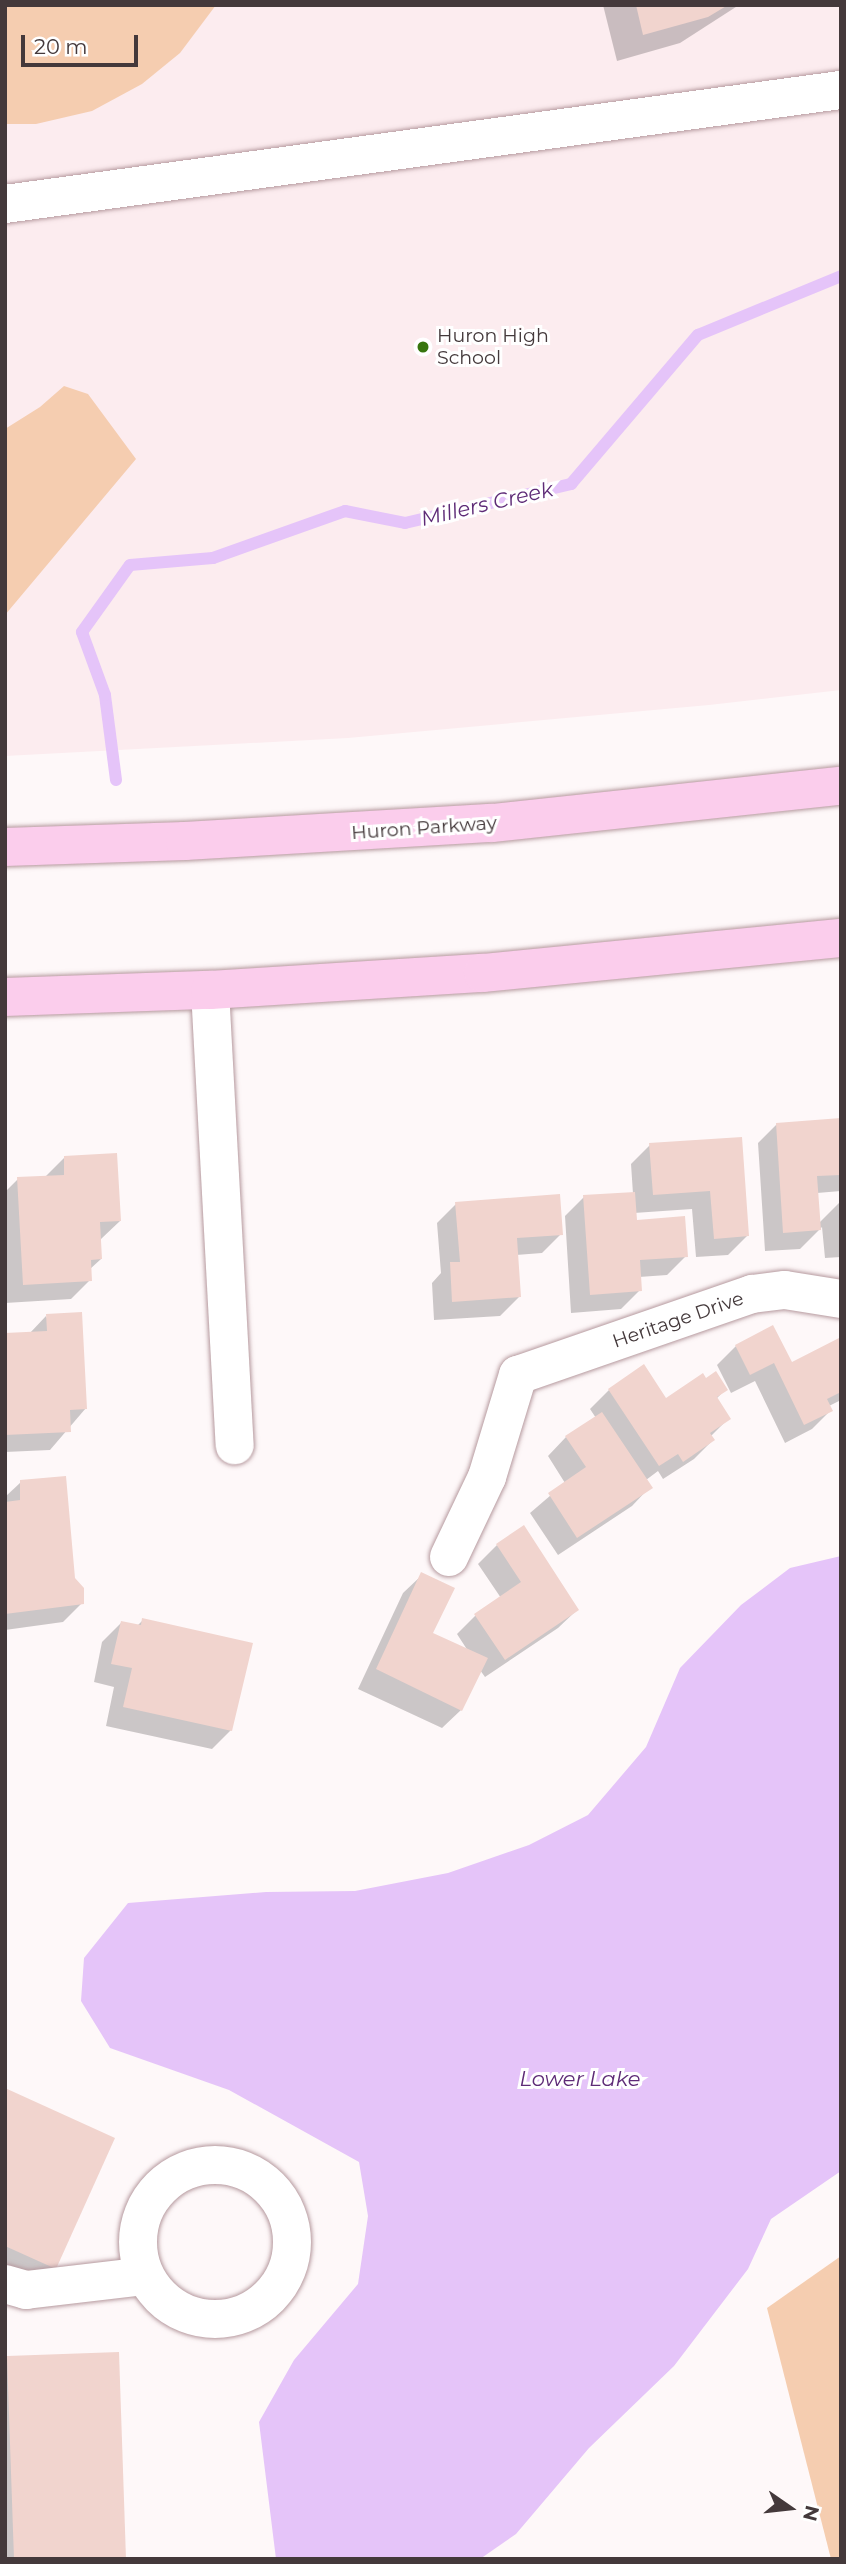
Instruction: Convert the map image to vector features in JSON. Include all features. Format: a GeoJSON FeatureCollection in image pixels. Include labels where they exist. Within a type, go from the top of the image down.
{"type":"FeatureCollection","features":[{"type":"Feature","properties":{"kind":"main road","name":"Huron Parkway"},"geometry":{"type":"LineString","coordinates":[[15,852],[492,823],[841,786]]}},
{"type":"Feature","properties":{"kind":"main road"},"geometry":{"type":"LineString","coordinates":[[5,997],[210,990],[483,973],[841,938]]}},
{"type":"Feature","properties":{"kind":"street"},"geometry":{"type":"LineString","coordinates":[[5,204],[841,90]]}},
{"type":"Feature","properties":{"kind":"street"},"geometry":{"type":"LineString","coordinates":[[210,990],[235,1445]]}},
{"type":"Feature","properties":{"kind":"street","name":"Heritage Drive"},"geometry":{"type":"LineString","coordinates":[[449,1557],[487,1477],[518,1375],[752,1294],[785,1290],[841,1299]]}},
{"type":"Feature","properties":{"kind":"street"},"geometry":{"type":"LineString","coordinates":[[213,2164],[240,2168],[264,2181],[285,2208],[293,2234],[291,2261],[279,2286],[261,2306],[240,2316],[214,2320],[187,2315],[164,2301],[145,2276],[138,2250],[140,2223],[151,2198],[164,2184],[187,2170],[213,2164]]}},
{"type":"Feature","properties":{"kind":"street"},"geometry":{"type":"LineString","coordinates":[[5,2284],[26,2290],[145,2276]]}},
{"type":"Feature","properties":{"kind":"shaded area","name":"Huron High School"},"geometry":{"type":"Polygon","coordinates":[[[5,5],[841,5],[841,690],[709,705],[348,738],[5,756],[5,5]]]}},
{"type":"Feature","properties":{"kind":"shaded area"},"geometry":{"type":"Polygon","coordinates":[[[5,5],[216,5],[180,53],[142,84],[92,111],[36,124],[5,124],[5,5]]]}},
{"type":"Feature","properties":{"kind":"shaded area"},"geometry":{"type":"Polygon","coordinates":[[[64,386],[88,394],[136,459],[5,615],[5,429],[40,407],[64,386]]]}},
{"type":"Feature","properties":{"kind":"shaded area"},"geometry":{"type":"Polygon","coordinates":[[[841,2256],[841,2559],[831,2559],[767,2308],[841,2256]]]}},
{"type":"Feature","properties":{"kind":"water","name":"Lower Lake"},"geometry":{"type":"Polygon","coordinates":[[[841,1556],[841,2171],[771,2219],[748,2269],[674,2366],[589,2448],[516,2534],[480,2559],[276,2559],[259,2422],[294,2360],[358,2284],[368,2216],[359,2162],[229,2090],[110,2048],[81,2001],[84,1958],[128,1903],[266,1892],[355,1891],[448,1873],[529,1845],[588,1815],[646,1747],[680,1668],[741,1605],[790,1568],[841,1556]]]}},
{"type":"Feature","properties":{"kind":"building"},"geometry":{"type":"Polygon","coordinates":[[[636,5],[728,5],[708,17],[643,35],[636,5]]]}},
{"type":"Feature","properties":{"kind":"building"},"geometry":{"type":"Polygon","coordinates":[[[841,1118],[841,1175],[817,1176],[821,1230],[783,1233],[776,1123],[841,1118]]]}},
{"type":"Feature","properties":{"kind":"building"},"geometry":{"type":"Polygon","coordinates":[[[742,1137],[749,1236],[714,1239],[710,1191],[653,1195],[649,1143],[742,1137]]]}},
{"type":"Feature","properties":{"kind":"building"},"geometry":{"type":"Polygon","coordinates":[[[117,1153],[121,1221],[100,1222],[102,1259],[91,1260],[92,1281],[23,1285],[17,1177],[64,1175],[64,1156],[117,1153]]]}},
{"type":"Feature","properties":{"kind":"building"},"geometry":{"type":"Polygon","coordinates":[[[635,1192],[637,1220],[685,1216],[688,1257],[640,1260],[642,1291],[590,1295],[583,1195],[635,1192]]]}},
{"type":"Feature","properties":{"kind":"building"},"geometry":{"type":"Polygon","coordinates":[[[560,1194],[563,1235],[517,1238],[521,1297],[452,1302],[450,1262],[460,1262],[455,1202],[560,1194]]]}},
{"type":"Feature","properties":{"kind":"building"},"geometry":{"type":"Polygon","coordinates":[[[82,1312],[87,1409],[70,1410],[71,1432],[5,1435],[5,1333],[47,1331],[46,1314],[82,1312]]]}},
{"type":"Feature","properties":{"kind":"building"},"geometry":{"type":"Polygon","coordinates":[[[773,1325],[792,1362],[841,1337],[841,1392],[827,1399],[833,1411],[804,1425],[774,1363],[750,1375],[735,1345],[773,1325]]]}},
{"type":"Feature","properties":{"kind":"building"},"geometry":{"type":"Polygon","coordinates":[[[644,1364],[666,1398],[703,1373],[706,1378],[716,1371],[728,1390],[717,1397],[731,1419],[710,1433],[715,1440],[683,1462],[678,1454],[659,1466],[608,1389],[644,1364]]]}},
{"type":"Feature","properties":{"kind":"building"},"geometry":{"type":"Polygon","coordinates":[[[602,1412],[653,1488],[577,1538],[548,1493],[586,1467],[565,1436],[602,1412]]]}},
{"type":"Feature","properties":{"kind":"building"},"geometry":{"type":"Polygon","coordinates":[[[66,1476],[75,1578],[84,1588],[84,1604],[5,1614],[5,1502],[20,1500],[20,1480],[66,1476]]]}},
{"type":"Feature","properties":{"kind":"building"},"geometry":{"type":"Polygon","coordinates":[[[524,1525],[579,1610],[505,1660],[474,1614],[521,1582],[496,1544],[524,1525]]]}},
{"type":"Feature","properties":{"kind":"building"},"geometry":{"type":"Polygon","coordinates":[[[421,1572],[455,1588],[433,1633],[488,1658],[462,1711],[376,1669],[421,1572]]]}},
{"type":"Feature","properties":{"kind":"building"},"geometry":{"type":"Polygon","coordinates":[[[142,1618],[253,1643],[232,1731],[123,1707],[132,1668],[111,1664],[121,1621],[141,1625],[142,1618]]]}},
{"type":"Feature","properties":{"kind":"building"},"geometry":{"type":"Polygon","coordinates":[[[5,2088],[115,2138],[56,2269],[5,2246],[5,2088]]]}},
{"type":"Feature","properties":{"kind":"building"},"geometry":{"type":"Polygon","coordinates":[[[119,2352],[126,2559],[14,2559],[7,2356],[119,2352]]]}},
{"type":"Feature","properties":{"kind":"waterway","name":"Millers Creek"},"geometry":{"type":"LineString","coordinates":[[116,780],[105,695],[82,632],[130,565],[213,558],[345,511],[405,523],[571,484],[698,335],[841,276]]}},
{"type":"Feature","properties":{"kind":"place","name":"Huron High School"},"geometry":{"type":"Point","coordinates":[423,347]}}]}
